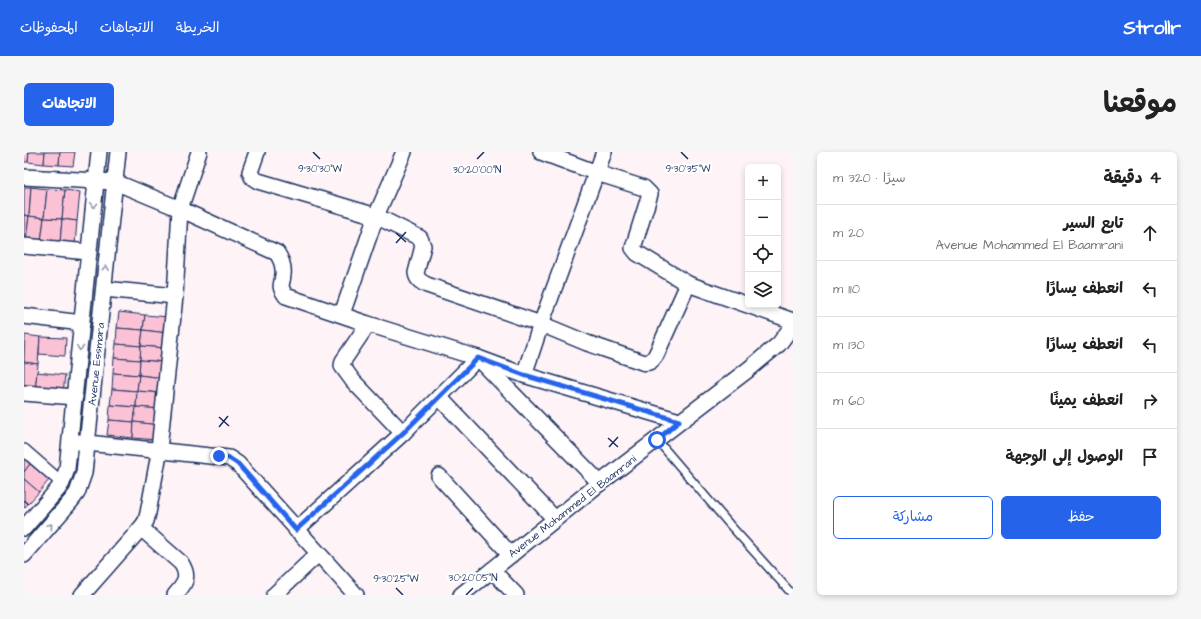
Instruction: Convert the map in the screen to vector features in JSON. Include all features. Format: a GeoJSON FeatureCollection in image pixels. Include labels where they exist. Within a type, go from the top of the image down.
{"type":"FeatureCollection","features":[{"type":"Feature","properties":{"kind":"street","name":"Avenue Essmara"},"geometry":{"type":"LineString","coordinates":[[24,528],[62,483],[67,470],[99,152]]}},
{"type":"Feature","properties":{"kind":"street","name":"Avenue Essmara"},"geometry":{"type":"LineString","coordinates":[[24,555],[71,502],[77,493],[84,473],[118,152]]}},
{"type":"Feature","properties":{"kind":"street"},"geometry":{"type":"LineString","coordinates":[[82,595],[146,521],[159,450],[175,296],[180,209],[199,152]]}},
{"type":"Feature","properties":{"kind":"street"},"geometry":{"type":"LineString","coordinates":[[257,152],[250,172],[252,177],[258,181],[376,216],[414,235],[422,241],[423,246],[416,273],[416,278],[421,282],[646,363],[651,362],[656,355],[688,284]]}},
{"type":"Feature","properties":{"kind":"street"},"geometry":{"type":"LineString","coordinates":[[342,314],[376,216],[404,152]]}},
{"type":"Feature","properties":{"kind":"street"},"geometry":{"type":"LineString","coordinates":[[541,152],[647,190],[650,194],[633,248],[637,253],[688,284],[793,321]]}},
{"type":"Feature","properties":{"kind":"street"},"geometry":{"type":"LineString","coordinates":[[524,375],[541,324],[604,152]]}},
{"type":"Feature","properties":{"kind":"street"},"geometry":{"type":"LineString","coordinates":[[24,177],[115,182],[180,209],[277,253],[282,260],[284,274],[280,285],[281,290],[286,296],[368,324],[478,358],[524,375],[679,421]]}},
{"type":"Feature","properties":{"kind":"street"},"geometry":{"type":"LineString","coordinates":[[24,246],[89,252]]}},
{"type":"Feature","properties":{"kind":"street"},"geometry":{"type":"LineString","coordinates":[[104,289],[175,296]]}},
{"type":"Feature","properties":{"kind":"street"},"geometry":{"type":"LineString","coordinates":[[24,316],[82,323]]}},
{"type":"Feature","properties":{"kind":"street"},"geometry":{"type":"LineString","coordinates":[[368,324],[346,356],[342,366],[353,381],[403,433]]}},
{"type":"Feature","properties":{"kind":"street","name":"Avenue Mohammed El Baamrani"},"geometry":{"type":"LineString","coordinates":[[461,595],[679,421],[749,369],[779,344],[793,325]]}},
{"type":"Feature","properties":{"kind":"street"},"geometry":{"type":"LineString","coordinates":[[296,530],[403,433],[478,358]]}},
{"type":"Feature","properties":{"kind":"street"},"geometry":{"type":"LineString","coordinates":[[478,358],[600,483]]}},
{"type":"Feature","properties":{"kind":"street"},"geometry":{"type":"LineString","coordinates":[[24,393],[75,397]]}},
{"type":"Feature","properties":{"kind":"street"},"geometry":{"type":"LineString","coordinates":[[439,397],[555,519]]}},
{"type":"Feature","properties":{"kind":"street"},"geometry":{"type":"LineString","coordinates":[[71,441],[229,458],[238,464],[356,595]]}},
{"type":"Feature","properties":{"kind":"street"},"geometry":{"type":"LineString","coordinates":[[24,450],[62,483]]}},
{"type":"Feature","properties":{"kind":"street"},"geometry":{"type":"LineString","coordinates":[[439,476],[511,555]]}},
{"type":"Feature","properties":{"kind":"street"},"geometry":{"type":"LineString","coordinates":[[141,528],[181,563],[185,569],[187,576],[183,586],[175,595]]}},
{"type":"Feature","properties":{"kind":"street"},"geometry":{"type":"LineString","coordinates":[[274,595],[318,554]]}},
{"type":"Feature","properties":{"kind":"street"},"geometry":{"type":"LineString","coordinates":[[492,570],[516,595]]}},
{"type":"Feature","properties":{"kind":"lane"},"geometry":{"type":"LineString","coordinates":[[657,440],[730,525],[793,594]]}},
{"type":"Feature","properties":{"kind":"building"},"geometry":{"type":"Polygon","coordinates":[[[24,152],[29,152],[28,162],[24,162],[24,152]]]}},
{"type":"Feature","properties":{"kind":"building"},"geometry":{"type":"Polygon","coordinates":[[[29,152],[45,152],[44,164],[28,162],[29,152]]]}},
{"type":"Feature","properties":{"kind":"building"},"geometry":{"type":"Polygon","coordinates":[[[45,152],[60,152],[59,165],[44,164],[45,152]]]}},
{"type":"Feature","properties":{"kind":"building"},"geometry":{"type":"Polygon","coordinates":[[[60,152],[75,152],[73,166],[59,165],[60,152]]]}},
{"type":"Feature","properties":{"kind":"building"},"geometry":{"type":"Polygon","coordinates":[[[24,187],[31,187],[29,216],[24,215],[24,187]]]}},
{"type":"Feature","properties":{"kind":"building"},"geometry":{"type":"Polygon","coordinates":[[[31,187],[47,189],[44,218],[29,216],[31,187]]]}},
{"type":"Feature","properties":{"kind":"building"},"geometry":{"type":"Polygon","coordinates":[[[47,189],[65,190],[62,219],[44,218],[47,189]]]}},
{"type":"Feature","properties":{"kind":"building"},"geometry":{"type":"Polygon","coordinates":[[[65,190],[80,192],[77,221],[62,219],[65,190]]]}},
{"type":"Feature","properties":{"kind":"building"},"geometry":{"type":"Polygon","coordinates":[[[24,215],[29,216],[26,240],[24,240],[24,215]]]}},
{"type":"Feature","properties":{"kind":"building"},"geometry":{"type":"Polygon","coordinates":[[[29,216],[44,218],[41,242],[26,240],[29,216]]]}},
{"type":"Feature","properties":{"kind":"building"},"geometry":{"type":"Polygon","coordinates":[[[44,218],[62,219],[60,243],[41,242],[44,218]]]}},
{"type":"Feature","properties":{"kind":"building"},"geometry":{"type":"Polygon","coordinates":[[[62,219],[77,221],[75,245],[60,243],[62,219]]]}},
{"type":"Feature","properties":{"kind":"building"},"geometry":{"type":"Polygon","coordinates":[[[119,312],[145,315],[143,330],[117,328],[119,312]]]}},
{"type":"Feature","properties":{"kind":"building"},"geometry":{"type":"Polygon","coordinates":[[[145,315],[169,317],[167,333],[143,330],[145,315]]]}},
{"type":"Feature","properties":{"kind":"building"},"geometry":{"type":"Polygon","coordinates":[[[117,328],[143,330],[141,346],[116,344],[117,328]]]}},
{"type":"Feature","properties":{"kind":"building"},"geometry":{"type":"Polygon","coordinates":[[[143,330],[167,333],[166,348],[141,346],[143,330]]]}},
{"type":"Feature","properties":{"kind":"building"},"geometry":{"type":"Polygon","coordinates":[[[25,335],[40,337],[38,364],[24,362],[25,335]]]}},
{"type":"Feature","properties":{"kind":"building"},"geometry":{"type":"Polygon","coordinates":[[[40,337],[66,338],[65,356],[39,354],[40,337]]]}},
{"type":"Feature","properties":{"kind":"building"},"geometry":{"type":"Polygon","coordinates":[[[116,344],[141,346],[140,360],[114,358],[116,344]]]}},
{"type":"Feature","properties":{"kind":"building"},"geometry":{"type":"Polygon","coordinates":[[[141,346],[166,348],[165,362],[140,360],[141,346]]]}},
{"type":"Feature","properties":{"kind":"building"},"geometry":{"type":"Polygon","coordinates":[[[114,358],[140,360],[139,375],[113,373],[114,358]]]}},
{"type":"Feature","properties":{"kind":"building"},"geometry":{"type":"Polygon","coordinates":[[[140,360],[165,362],[163,378],[139,375],[140,360]]]}},
{"type":"Feature","properties":{"kind":"building"},"geometry":{"type":"Polygon","coordinates":[[[24,362],[38,364],[35,391],[24,390],[24,362]]]}},
{"type":"Feature","properties":{"kind":"building"},"geometry":{"type":"Polygon","coordinates":[[[37,372],[65,375],[63,394],[35,391],[37,372]]]}},
{"type":"Feature","properties":{"kind":"building"},"geometry":{"type":"Polygon","coordinates":[[[113,373],[139,375],[137,391],[112,389],[113,373]]]}},
{"type":"Feature","properties":{"kind":"building"},"geometry":{"type":"Polygon","coordinates":[[[139,375],[163,378],[162,393],[137,391],[139,375]]]}},
{"type":"Feature","properties":{"kind":"building"},"geometry":{"type":"Polygon","coordinates":[[[112,389],[137,391],[136,407],[110,405],[112,389]]]}},
{"type":"Feature","properties":{"kind":"building"},"geometry":{"type":"Polygon","coordinates":[[[137,391],[162,393],[160,409],[136,407],[137,391]]]}},
{"type":"Feature","properties":{"kind":"building"},"geometry":{"type":"Polygon","coordinates":[[[110,405],[136,407],[134,422],[109,420],[110,405]]]}},
{"type":"Feature","properties":{"kind":"building"},"geometry":{"type":"Polygon","coordinates":[[[136,407],[160,409],[159,425],[134,422],[136,407]]]}},
{"type":"Feature","properties":{"kind":"building"},"geometry":{"type":"Polygon","coordinates":[[[109,420],[134,422],[133,438],[107,435],[109,420]]]}},
{"type":"Feature","properties":{"kind":"building"},"geometry":{"type":"Polygon","coordinates":[[[134,422],[159,425],[157,440],[133,438],[134,422]]]}},
{"type":"Feature","properties":{"kind":"building"},"geometry":{"type":"Polygon","coordinates":[[[24,459],[30,464],[24,472],[24,459]]]}},
{"type":"Feature","properties":{"kind":"building"},"geometry":{"type":"Polygon","coordinates":[[[30,464],[49,480],[39,492],[24,479],[24,472],[30,464]]]}},
{"type":"Feature","properties":{"kind":"building"},"geometry":{"type":"Polygon","coordinates":[[[24,479],[39,492],[28,504],[24,500],[24,479]]]}},
{"type":"Feature","properties":{"kind":"building"},"geometry":{"type":"Polygon","coordinates":[[[24,500],[28,504],[24,508],[24,500]]]}},
{"type":"Feature","properties":{"kind":"route"},"geometry":{"type":"LineString","coordinates":[[219,456],[229,458],[238,464],[296,530],[403,433],[478,358],[524,375],[679,421],[657,440]]}}]}
